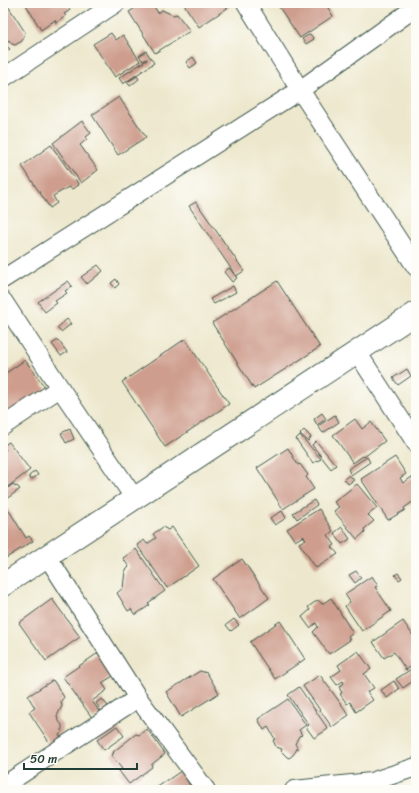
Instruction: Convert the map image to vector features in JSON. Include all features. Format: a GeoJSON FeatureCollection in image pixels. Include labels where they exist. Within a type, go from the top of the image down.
{"type":"FeatureCollection","features":[{"type":"Feature","properties":{"kind":"street"},"geometry":{"type":"LineString","coordinates":[[3,78],[116,3]]}},
{"type":"Feature","properties":{"kind":"street"},"geometry":{"type":"LineString","coordinates":[[246,3],[300,90],[416,267]]}},
{"type":"Feature","properties":{"kind":"street"},"geometry":{"type":"LineString","coordinates":[[3,279],[300,90],[416,7]]}},
{"type":"Feature","properties":{"kind":"street"},"geometry":{"type":"LineString","coordinates":[[3,301],[135,498]]}},
{"type":"Feature","properties":{"kind":"street"},"geometry":{"type":"LineString","coordinates":[[3,585],[416,313]]}},
{"type":"Feature","properties":{"kind":"street"},"geometry":{"type":"LineString","coordinates":[[356,352],[416,443]]}},
{"type":"Feature","properties":{"kind":"street"},"geometry":{"type":"LineString","coordinates":[[3,426],[60,388]]}},
{"type":"Feature","properties":{"kind":"street"},"geometry":{"type":"LineString","coordinates":[[47,556],[138,698],[206,790]]}},
{"type":"Feature","properties":{"kind":"street"},"geometry":{"type":"LineString","coordinates":[[3,786],[138,698]]}},
{"type":"Feature","properties":{"kind":"street"},"geometry":{"type":"LineString","coordinates":[[294,790],[371,782],[416,767]]}},
{"type":"Feature","properties":{"kind":"building"},"geometry":{"type":"Polygon","coordinates":[[[5,3],[25,32],[22,41],[15,45],[9,40],[6,45],[10,49],[3,53],[3,4],[5,3]]]}},
{"type":"Feature","properties":{"kind":"building"},"geometry":{"type":"Polygon","coordinates":[[[25,3],[66,3],[70,10],[64,14],[66,16],[56,23],[55,20],[41,30],[25,3]]]}},
{"type":"Feature","properties":{"kind":"building"},"geometry":{"type":"Polygon","coordinates":[[[143,3],[152,3],[158,13],[162,10],[173,15],[177,14],[190,31],[155,53],[129,12],[143,3]]]}},
{"type":"Feature","properties":{"kind":"building"},"geometry":{"type":"Polygon","coordinates":[[[183,3],[235,3],[199,27],[183,3]]]}},
{"type":"Feature","properties":{"kind":"building"},"geometry":{"type":"Polygon","coordinates":[[[286,3],[325,3],[333,16],[300,38],[279,7],[286,3]]]}},
{"type":"Feature","properties":{"kind":"building"},"geometry":{"type":"Polygon","coordinates":[[[111,33],[116,40],[123,35],[140,61],[115,77],[93,44],[111,33]]]}},
{"type":"Feature","properties":{"kind":"building"},"geometry":{"type":"Polygon","coordinates":[[[310,34],[314,39],[306,44],[302,39],[310,34]]]}},
{"type":"Feature","properties":{"kind":"building"},"geometry":{"type":"Polygon","coordinates":[[[146,51],[154,63],[123,84],[119,78],[147,60],[143,61],[139,56],[146,51]]]}},
{"type":"Feature","properties":{"kind":"building"},"geometry":{"type":"Polygon","coordinates":[[[193,57],[197,63],[190,68],[186,62],[193,57]]]}},
{"type":"Feature","properties":{"kind":"building"},"geometry":{"type":"Polygon","coordinates":[[[137,76],[139,79],[130,86],[127,82],[137,76]]]}},
{"type":"Feature","properties":{"kind":"building"},"geometry":{"type":"Polygon","coordinates":[[[119,97],[146,137],[118,155],[92,115],[119,97]]]}},
{"type":"Feature","properties":{"kind":"building"},"geometry":{"type":"Polygon","coordinates":[[[82,121],[91,133],[80,145],[98,170],[81,183],[53,143],[82,121]]]}},
{"type":"Feature","properties":{"kind":"building"},"geometry":{"type":"Polygon","coordinates":[[[51,145],[79,185],[72,189],[69,187],[53,196],[57,203],[50,208],[22,166],[51,145]]]}},
{"type":"Feature","properties":{"kind":"building"},"geometry":{"type":"Polygon","coordinates":[[[196,202],[244,271],[236,276],[189,206],[196,202]]]}},
{"type":"Feature","properties":{"kind":"building"},"geometry":{"type":"Polygon","coordinates":[[[98,265],[103,271],[87,284],[81,277],[98,265]]]}},
{"type":"Feature","properties":{"kind":"building"},"geometry":{"type":"Polygon","coordinates":[[[229,268],[237,278],[232,282],[224,272],[229,268]]]}},
{"type":"Feature","properties":{"kind":"building"},"geometry":{"type":"Polygon","coordinates":[[[116,279],[119,284],[115,288],[111,283],[116,279]]]}},
{"type":"Feature","properties":{"kind":"building"},"geometry":{"type":"Polygon","coordinates":[[[68,281],[72,286],[65,291],[67,293],[55,301],[57,303],[45,312],[38,302],[68,281]]]}},
{"type":"Feature","properties":{"kind":"building"},"geometry":{"type":"Polygon","coordinates":[[[277,281],[320,347],[254,389],[212,323],[277,281]]]}},
{"type":"Feature","properties":{"kind":"building"},"geometry":{"type":"Polygon","coordinates":[[[233,286],[236,292],[214,304],[210,299],[233,286]]]}},
{"type":"Feature","properties":{"kind":"building"},"geometry":{"type":"Polygon","coordinates":[[[67,319],[71,324],[61,332],[57,328],[67,319]]]}},
{"type":"Feature","properties":{"kind":"building"},"geometry":{"type":"Polygon","coordinates":[[[185,339],[229,404],[165,447],[122,382],[185,339]]]}},
{"type":"Feature","properties":{"kind":"building"},"geometry":{"type":"Polygon","coordinates":[[[58,340],[67,352],[61,356],[52,344],[58,340]]]}},
{"type":"Feature","properties":{"kind":"building"},"geometry":{"type":"Polygon","coordinates":[[[25,360],[47,390],[11,415],[3,403],[3,375],[25,360]]]}},
{"type":"Feature","properties":{"kind":"building"},"geometry":{"type":"Polygon","coordinates":[[[407,369],[411,376],[398,385],[393,378],[407,369]]]}},
{"type":"Feature","properties":{"kind":"building"},"geometry":{"type":"Polygon","coordinates":[[[322,413],[326,419],[317,425],[314,419],[322,413]]]}},
{"type":"Feature","properties":{"kind":"building"},"geometry":{"type":"Polygon","coordinates":[[[335,415],[339,422],[323,433],[318,426],[335,415]]]}},
{"type":"Feature","properties":{"kind":"building"},"geometry":{"type":"Polygon","coordinates":[[[355,419],[362,429],[371,422],[385,441],[364,457],[363,456],[353,463],[333,435],[355,419]]]}},
{"type":"Feature","properties":{"kind":"building"},"geometry":{"type":"Polygon","coordinates":[[[70,429],[74,439],[66,443],[61,433],[70,429]]]}},
{"type":"Feature","properties":{"kind":"building"},"geometry":{"type":"Polygon","coordinates":[[[304,430],[311,437],[308,441],[300,434],[304,430]]]}},
{"type":"Feature","properties":{"kind":"building"},"geometry":{"type":"Polygon","coordinates":[[[300,435],[321,459],[313,463],[296,439],[300,435]]]}},
{"type":"Feature","properties":{"kind":"building"},"geometry":{"type":"Polygon","coordinates":[[[316,441],[336,465],[331,469],[312,445],[316,441]]]}},
{"type":"Feature","properties":{"kind":"building"},"geometry":{"type":"Polygon","coordinates":[[[9,442],[30,470],[5,489],[3,486],[3,452],[6,450],[3,446],[9,442]]]}},
{"type":"Feature","properties":{"kind":"building"},"geometry":{"type":"Polygon","coordinates":[[[288,448],[298,465],[300,464],[308,475],[306,477],[314,489],[283,509],[257,468],[288,448]]]}},
{"type":"Feature","properties":{"kind":"building"},"geometry":{"type":"Polygon","coordinates":[[[367,457],[370,462],[351,475],[348,469],[367,457]]]}},
{"type":"Feature","properties":{"kind":"building"},"geometry":{"type":"Polygon","coordinates":[[[395,457],[406,474],[400,478],[403,483],[412,477],[416,483],[416,504],[414,501],[404,508],[405,510],[388,520],[361,479],[395,457]]]}},
{"type":"Feature","properties":{"kind":"building"},"geometry":{"type":"Polygon","coordinates":[[[35,471],[38,475],[31,480],[29,476],[35,471]]]}},
{"type":"Feature","properties":{"kind":"building"},"geometry":{"type":"Polygon","coordinates":[[[349,475],[354,480],[348,484],[344,479],[349,475]]]}},
{"type":"Feature","properties":{"kind":"building"},"geometry":{"type":"Polygon","coordinates":[[[13,484],[15,487],[17,486],[20,489],[5,500],[3,497],[3,489],[6,494],[7,493],[5,490],[13,484]]]}},
{"type":"Feature","properties":{"kind":"building"},"geometry":{"type":"Polygon","coordinates":[[[357,484],[377,508],[368,515],[374,521],[364,529],[365,532],[357,539],[334,511],[339,507],[334,502],[357,484]]]}},
{"type":"Feature","properties":{"kind":"building"},"geometry":{"type":"Polygon","coordinates":[[[314,500],[317,505],[297,519],[293,513],[314,500]]]}},
{"type":"Feature","properties":{"kind":"building"},"geometry":{"type":"Polygon","coordinates":[[[8,509],[26,538],[29,536],[33,541],[3,560],[3,512],[8,509]]]}},
{"type":"Feature","properties":{"kind":"building"},"geometry":{"type":"Polygon","coordinates":[[[319,509],[333,531],[328,535],[335,545],[332,547],[338,554],[316,568],[299,543],[306,539],[303,536],[295,541],[287,529],[319,509]]]}},
{"type":"Feature","properties":{"kind":"building"},"geometry":{"type":"Polygon","coordinates":[[[282,511],[286,518],[275,525],[270,518],[282,511]]]}},
{"type":"Feature","properties":{"kind":"building"},"geometry":{"type":"Polygon","coordinates":[[[163,527],[168,530],[172,527],[199,566],[167,588],[137,545],[144,540],[147,544],[156,538],[153,534],[163,527]]]}},
{"type":"Feature","properties":{"kind":"building"},"geometry":{"type":"Polygon","coordinates":[[[342,527],[350,539],[342,544],[334,533],[342,527]]]}},
{"type":"Feature","properties":{"kind":"building"},"geometry":{"type":"Polygon","coordinates":[[[136,549],[165,591],[148,603],[150,605],[135,615],[131,609],[128,611],[117,593],[123,588],[125,571],[129,567],[123,558],[136,549]]]}},
{"type":"Feature","properties":{"kind":"building"},"geometry":{"type":"Polygon","coordinates":[[[242,559],[269,598],[240,619],[213,579],[242,559]]]}},
{"type":"Feature","properties":{"kind":"building"},"geometry":{"type":"Polygon","coordinates":[[[356,571],[361,578],[355,583],[349,575],[356,571]]]}},
{"type":"Feature","properties":{"kind":"building"},"geometry":{"type":"Polygon","coordinates":[[[398,573],[402,578],[399,580],[395,575],[398,573]]]}},
{"type":"Feature","properties":{"kind":"building"},"geometry":{"type":"Polygon","coordinates":[[[372,576],[378,586],[375,587],[391,611],[362,631],[345,606],[350,602],[345,594],[372,576]]]}},
{"type":"Feature","properties":{"kind":"building"},"geometry":{"type":"Polygon","coordinates":[[[331,598],[353,633],[348,637],[350,640],[329,654],[313,632],[318,627],[316,623],[310,628],[302,617],[310,610],[308,607],[318,600],[322,604],[331,598]]]}},
{"type":"Feature","properties":{"kind":"building"},"geometry":{"type":"Polygon","coordinates":[[[52,599],[80,637],[46,661],[19,623],[52,599]]]}},
{"type":"Feature","properties":{"kind":"building"},"geometry":{"type":"Polygon","coordinates":[[[234,619],[239,625],[231,631],[226,625],[234,619]]]}},
{"type":"Feature","properties":{"kind":"building"},"geometry":{"type":"Polygon","coordinates":[[[280,621],[305,659],[275,679],[250,642],[280,621]]]}},
{"type":"Feature","properties":{"kind":"building"},"geometry":{"type":"Polygon","coordinates":[[[403,621],[416,640],[416,654],[410,659],[413,665],[406,670],[394,652],[384,658],[373,642],[403,621]]]}},
{"type":"Feature","properties":{"kind":"building"},"geometry":{"type":"Polygon","coordinates":[[[101,651],[113,671],[113,676],[102,683],[107,690],[92,701],[101,714],[93,719],[63,677],[101,651]]]}},
{"type":"Feature","properties":{"kind":"building"},"geometry":{"type":"Polygon","coordinates":[[[358,651],[371,669],[364,674],[374,688],[367,692],[373,700],[356,712],[350,702],[347,704],[340,694],[342,693],[339,687],[344,683],[343,681],[337,685],[331,677],[341,670],[338,665],[358,651]]]}},
{"type":"Feature","properties":{"kind":"building"},"geometry":{"type":"Polygon","coordinates":[[[413,668],[416,673],[416,679],[403,688],[396,679],[413,668]]]}},
{"type":"Feature","properties":{"kind":"building"},"geometry":{"type":"Polygon","coordinates":[[[200,671],[207,673],[219,693],[181,717],[166,692],[200,671]]]}},
{"type":"Feature","properties":{"kind":"building"},"geometry":{"type":"Polygon","coordinates":[[[320,675],[349,715],[332,727],[303,686],[320,675]]]}},
{"type":"Feature","properties":{"kind":"building"},"geometry":{"type":"Polygon","coordinates":[[[53,680],[64,697],[61,701],[62,706],[57,716],[62,725],[62,732],[59,735],[61,738],[51,745],[29,712],[35,708],[28,696],[53,680]]]}},
{"type":"Feature","properties":{"kind":"building"},"geometry":{"type":"Polygon","coordinates":[[[394,681],[399,689],[387,698],[381,690],[394,681]]]}},
{"type":"Feature","properties":{"kind":"building"},"geometry":{"type":"Polygon","coordinates":[[[299,687],[328,729],[314,738],[306,727],[309,725],[288,695],[299,687]]]}},
{"type":"Feature","properties":{"kind":"building"},"geometry":{"type":"Polygon","coordinates":[[[102,699],[108,706],[101,711],[96,703],[102,699]]]}},
{"type":"Feature","properties":{"kind":"building"},"geometry":{"type":"Polygon","coordinates":[[[288,699],[306,725],[299,730],[302,735],[299,736],[295,744],[297,749],[289,758],[281,751],[282,749],[276,747],[273,740],[275,739],[268,727],[264,730],[258,719],[288,699]]]}},
{"type":"Feature","properties":{"kind":"building"},"geometry":{"type":"Polygon","coordinates":[[[117,726],[124,736],[104,750],[97,740],[117,726]]]}},
{"type":"Feature","properties":{"kind":"building"},"geometry":{"type":"Polygon","coordinates":[[[147,729],[165,754],[151,765],[152,767],[129,784],[119,771],[122,769],[111,755],[136,734],[139,735],[147,729]]]}},
{"type":"Feature","properties":{"kind":"building"},"geometry":{"type":"Polygon","coordinates":[[[181,771],[193,790],[153,790],[181,771]]]}}]}
